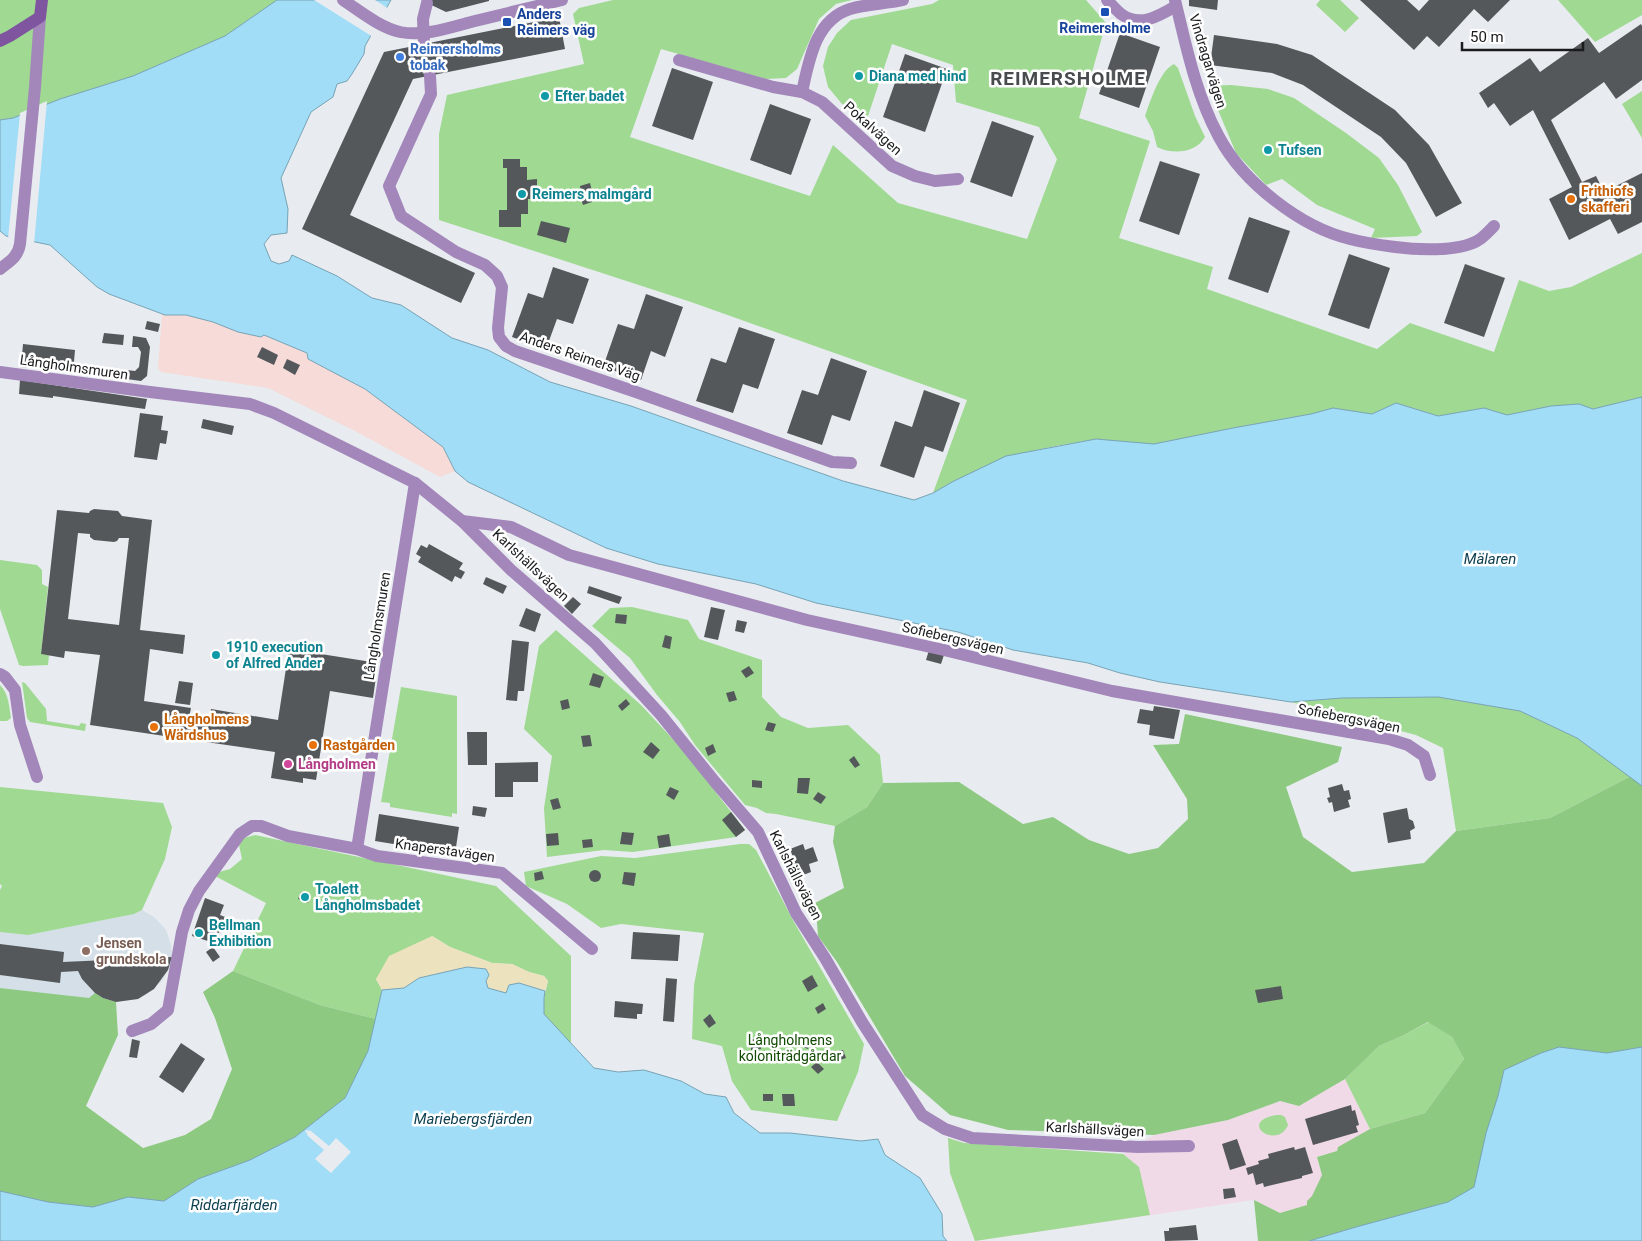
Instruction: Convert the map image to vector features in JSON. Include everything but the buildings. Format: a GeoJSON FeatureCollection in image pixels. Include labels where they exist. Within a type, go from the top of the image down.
{"type":"FeatureCollection","features":[{"type":"Feature","properties":{"kind":"street"},"geometry":{"type":"LineString","coordinates":[[0,269],[14,259],[19,252],[42,0]]}},
{"type":"Feature","properties":{"kind":"street"},"geometry":{"type":"LineString","coordinates":[[343,0],[382,24],[398,31],[412,33],[424,38],[562,0]]}},
{"type":"Feature","properties":{"kind":"street"},"geometry":{"type":"LineString","coordinates":[[802,92],[811,52],[825,26],[835,16],[850,9],[903,0]]}},
{"type":"Feature","properties":{"kind":"street"},"geometry":{"type":"LineString","coordinates":[[1107,0],[1121,14],[1135,20],[1149,20],[1175,3]]}},
{"type":"Feature","properties":{"kind":"street"},"geometry":{"type":"LineString","coordinates":[[424,38],[424,12],[427,3]]}},
{"type":"Feature","properties":{"kind":"street","name":"Vindragarvägen"},"geometry":{"type":"LineString","coordinates":[[1175,3],[1192,69],[1218,136],[1233,160],[1258,185],[1298,216],[1323,229],[1349,239],[1403,248],[1456,248],[1478,241],[1494,226]]}},
{"type":"Feature","properties":{"kind":"street"},"geometry":{"type":"LineString","coordinates":[[0,40],[10,36],[40,16]]}},
{"type":"Feature","properties":{"kind":"street","name":"Pokalvägen"},"geometry":{"type":"LineString","coordinates":[[679,60],[773,87],[802,92],[822,102],[892,166],[915,176],[935,181],[958,179]]}},
{"type":"Feature","properties":{"kind":"street","name":"Anders Reimers Väg"},"geometry":{"type":"LineString","coordinates":[[430,76],[431,94],[389,186],[401,216],[456,252],[485,265],[498,276],[502,286],[498,328],[499,337],[506,346],[515,351],[832,462],[851,463]]}},
{"type":"Feature","properties":{"kind":"street","name":"Långholmsmuren"},"geometry":{"type":"LineString","coordinates":[[0,372],[250,404],[274,413],[416,483],[357,849]]}},
{"type":"Feature","properties":{"kind":"street","name":"Karlshällsvägen"},"geometry":{"type":"LineString","coordinates":[[416,483],[462,521],[510,570],[595,643],[661,715],[758,832],[796,913],[862,1022],[922,1115],[944,1129],[972,1138],[1138,1147],[1189,1146]]}},
{"type":"Feature","properties":{"kind":"street","name":"Sofiebergsvägen"},"geometry":{"type":"LineString","coordinates":[[462,521],[511,527],[569,555],[807,620],[944,650],[1112,692],[1389,740],[1408,745],[1424,756],[1430,775]]}},
{"type":"Feature","properties":{"kind":"street"},"geometry":{"type":"LineString","coordinates":[[0,674],[5,677],[15,690],[20,725],[37,777]]}},
{"type":"Feature","properties":{"kind":"street"},"geometry":{"type":"LineString","coordinates":[[132,1031],[151,1024],[168,1010],[182,932],[189,910],[199,890],[240,834],[252,826],[261,826],[288,836],[357,849]]}},
{"type":"Feature","properties":{"kind":"street","name":"Knaperstavägen"},"geometry":{"type":"LineString","coordinates":[[357,849],[377,856],[502,873],[592,949]]}},
{"type":"Feature","properties":{"kind":"shaded area"},"geometry":{"type":"Polygon","coordinates":[[[162,314],[186,315],[263,335],[307,353],[308,359],[365,389],[443,447],[455,471],[440,477],[355,431],[268,388],[161,372],[158,368],[162,314]]]}},
{"type":"Feature","properties":{"kind":"shaded area","name":"Jensen grundskola"},"geometry":{"type":"Polygon","coordinates":[[[142,910],[154,917],[166,930],[171,945],[172,957],[162,981],[146,995],[138,999],[116,1002],[0,988],[0,932],[28,935],[134,914],[142,910]]]}},
{"type":"Feature","properties":{"kind":"shaded area"},"geometry":{"type":"Polygon","coordinates":[[[1379,1046],[1425,1113],[1338,1151],[1317,1157],[1322,1175],[1312,1197],[1307,1201],[1308,1205],[1280,1213],[1254,1200],[975,1241],[950,1173],[948,1138],[964,1143],[1123,1154],[1154,1135],[1228,1120],[1280,1101],[1299,1106],[1345,1079],[1379,1046]]]}},
{"type":"Feature","properties":{"kind":"green space"},"geometry":{"type":"Polygon","coordinates":[[[0,0],[277,0],[225,36],[133,76],[60,99],[13,118],[0,120],[0,0]]]}},
{"type":"Feature","properties":{"kind":"green space"},"geometry":{"type":"Polygon","coordinates":[[[613,0],[852,0],[836,4],[819,19],[797,69],[786,78],[766,79],[661,49],[630,137],[810,196],[833,145],[898,203],[1027,239],[1057,159],[1039,127],[956,102],[953,65],[892,44],[868,116],[842,104],[828,87],[823,66],[828,47],[837,33],[851,20],[932,4],[939,0],[1086,0],[1106,23],[1079,118],[1150,141],[1119,238],[1213,267],[1207,289],[1377,349],[1410,323],[1494,352],[1519,280],[1549,291],[1571,287],[1642,253],[1642,397],[1593,409],[1579,404],[1551,406],[1507,415],[1484,408],[1438,416],[1396,403],[1372,414],[1333,408],[1311,414],[1154,444],[1096,439],[1037,450],[954,481],[933,493],[967,400],[691,302],[439,220],[439,134],[447,95],[584,64],[573,14],[579,8],[613,0]]]}},
{"type":"Feature","properties":{"kind":"green space"},"geometry":{"type":"Polygon","coordinates":[[[1320,0],[1340,0],[1359,18],[1345,32],[1316,5],[1320,0]]]}},
{"type":"Feature","properties":{"kind":"green space"},"geometry":{"type":"Polygon","coordinates":[[[1558,0],[1642,0],[1642,15],[1595,42],[1558,0]]]}},
{"type":"Feature","properties":{"kind":"green space"},"geometry":{"type":"Polygon","coordinates":[[[1174,64],[1178,68],[1195,116],[1205,137],[1196,146],[1177,152],[1157,147],[1153,131],[1145,116],[1160,79],[1169,67],[1174,64]]]}},
{"type":"Feature","properties":{"kind":"green space"},"geometry":{"type":"Polygon","coordinates":[[[1231,85],[1268,89],[1294,98],[1379,158],[1398,185],[1422,232],[1417,236],[1371,238],[1375,229],[1317,205],[1282,179],[1266,185],[1236,153],[1208,86],[1231,85]]]}},
{"type":"Feature","properties":{"kind":"green space"},"geometry":{"type":"Polygon","coordinates":[[[1642,91],[1642,138],[1622,104],[1642,91]]]}},
{"type":"Feature","properties":{"kind":"green space"},"geometry":{"type":"Polygon","coordinates":[[[0,560],[37,565],[42,570],[42,584],[48,587],[41,654],[49,655],[48,665],[19,665],[0,609],[0,560]]]}},
{"type":"Feature","properties":{"kind":"green space"},"geometry":{"type":"Polygon","coordinates":[[[632,607],[688,620],[699,639],[762,660],[762,697],[781,717],[808,728],[848,725],[880,755],[883,783],[867,807],[835,826],[766,813],[745,805],[695,745],[680,722],[657,695],[630,658],[592,626],[610,608],[632,607]]]}},
{"type":"Feature","properties":{"kind":"green space"},"geometry":{"type":"Polygon","coordinates":[[[556,630],[641,705],[683,750],[745,830],[736,837],[633,852],[604,850],[547,857],[544,808],[552,756],[524,729],[539,646],[556,630]]]}},
{"type":"Feature","properties":{"kind":"green space"},"geometry":{"type":"Polygon","coordinates":[[[22,682],[25,683],[46,709],[47,721],[79,726],[81,723],[86,724],[85,731],[30,722],[27,718],[22,682]]]}},
{"type":"Feature","properties":{"kind":"green space"},"geometry":{"type":"Polygon","coordinates":[[[0,685],[7,696],[9,705],[11,718],[7,721],[0,721],[0,685]]]}},
{"type":"Feature","properties":{"kind":"green space"},"geometry":{"type":"Polygon","coordinates":[[[401,687],[457,696],[457,814],[452,813],[452,817],[390,807],[390,803],[381,802],[401,687]]]}},
{"type":"Feature","properties":{"kind":"green space"},"geometry":{"type":"Polygon","coordinates":[[[1438,697],[1520,711],[1577,738],[1631,776],[1550,818],[1456,831],[1443,748],[1416,735],[1291,702],[1342,698],[1438,697]]]}},
{"type":"Feature","properties":{"kind":"green space"},"geometry":{"type":"Polygon","coordinates":[[[1185,714],[1342,747],[1338,762],[1286,787],[1303,837],[1352,872],[1424,863],[1456,831],[1550,818],[1631,776],[1642,786],[1642,1047],[1607,1053],[1559,1047],[1504,1070],[1475,1187],[1448,1202],[1309,1241],[1258,1241],[1254,1200],[1280,1213],[1307,1205],[1307,1201],[1312,1196],[1322,1175],[1317,1157],[1337,1151],[1338,1147],[1370,1129],[1425,1113],[1464,1059],[1452,1037],[1428,1022],[1379,1046],[1345,1079],[1299,1106],[1280,1101],[1228,1120],[1154,1135],[1008,1130],[950,1115],[905,1076],[837,962],[818,936],[817,922],[811,905],[844,888],[833,842],[835,826],[867,807],[883,783],[959,782],[1023,824],[1053,817],[1089,840],[1129,854],[1158,848],[1188,819],[1187,799],[1153,745],[1179,744],[1185,714]]]}},
{"type":"Feature","properties":{"kind":"green space"},"geometry":{"type":"Polygon","coordinates":[[[0,787],[163,803],[172,827],[165,859],[142,910],[134,914],[28,935],[0,932],[0,890],[2,886],[0,884],[0,787]]]}},
{"type":"Feature","properties":{"kind":"green space"},"geometry":{"type":"Polygon","coordinates":[[[255,835],[496,886],[571,956],[571,1044],[544,1014],[544,998],[548,981],[544,976],[529,972],[512,964],[492,963],[450,947],[432,936],[376,979],[382,990],[376,1019],[320,1005],[233,971],[266,903],[215,876],[219,872],[230,869],[242,859],[239,845],[244,838],[255,835]]]}},
{"type":"Feature","properties":{"kind":"green space","name":"Långholmens koloniträdgårdar"},"geometry":{"type":"Polygon","coordinates":[[[749,844],[756,850],[794,922],[864,1044],[858,1072],[837,1121],[751,1110],[732,1081],[722,1046],[692,1039],[694,985],[704,933],[621,924],[601,928],[567,904],[526,886],[524,872],[601,856],[635,858],[749,844]]]}},
{"type":"Feature","properties":{"kind":"green space"},"geometry":{"type":"Polygon","coordinates":[[[233,971],[320,1005],[376,1019],[368,1051],[345,1098],[295,1137],[250,1160],[198,1179],[164,1201],[128,1197],[93,1207],[48,1202],[0,1191],[0,988],[89,998],[95,993],[116,1002],[118,1035],[86,1106],[143,1148],[185,1135],[211,1119],[232,1069],[215,1018],[203,992],[233,971]]]}},
{"type":"Feature","properties":{"kind":"green space"},"geometry":{"type":"Polygon","coordinates":[[[1429,1022],[1452,1037],[1464,1059],[1425,1113],[1370,1129],[1345,1079],[1379,1046],[1429,1022]]]}},
{"type":"Feature","properties":{"kind":"green space"},"geometry":{"type":"Polygon","coordinates":[[[1276,1115],[1285,1117],[1288,1125],[1278,1135],[1266,1134],[1259,1127],[1260,1123],[1265,1118],[1276,1115]]]}},
{"type":"Feature","properties":{"kind":"green space"},"geometry":{"type":"Polygon","coordinates":[[[948,1138],[964,1143],[1123,1154],[1139,1167],[1150,1215],[975,1241],[950,1173],[948,1138]]]}},
{"type":"Feature","properties":{"kind":"sand"},"geometry":{"type":"Polygon","coordinates":[[[432,936],[450,947],[492,963],[512,964],[529,972],[544,976],[548,981],[545,991],[519,983],[506,993],[488,988],[486,981],[489,975],[486,969],[467,967],[419,978],[404,988],[382,990],[376,979],[389,956],[432,936]]]}},
{"type":"Feature","properties":{"kind":"water","name":"Mälaren"},"geometry":{"type":"Polygon","coordinates":[[[277,0],[391,0],[365,46],[364,54],[347,81],[337,84],[333,97],[311,112],[281,178],[288,209],[287,233],[271,235],[264,244],[271,261],[279,264],[289,261],[292,255],[337,276],[372,298],[401,305],[452,338],[488,350],[550,382],[631,406],[843,481],[914,500],[933,493],[1006,456],[1096,439],[1154,444],[1311,414],[1333,408],[1372,414],[1396,403],[1438,416],[1484,408],[1507,415],[1551,406],[1579,404],[1593,409],[1642,397],[1642,786],[1577,738],[1520,711],[1438,697],[1342,698],[1291,702],[1160,682],[1120,673],[1088,663],[1013,650],[958,632],[816,603],[756,584],[658,564],[606,548],[468,482],[455,471],[443,447],[365,389],[308,359],[307,353],[264,335],[261,337],[238,332],[213,322],[186,315],[165,315],[109,294],[97,287],[50,245],[6,236],[0,231],[0,120],[13,118],[60,99],[133,76],[225,36],[277,0]]]}},
{"type":"Feature","properties":{"kind":"water","name":"Mariebergsfjärden"},"geometry":{"type":"Polygon","coordinates":[[[467,967],[486,969],[489,975],[486,981],[488,988],[506,993],[509,985],[519,983],[545,991],[544,1014],[594,1068],[618,1072],[644,1070],[681,1081],[705,1094],[726,1097],[734,1113],[760,1133],[790,1133],[861,1141],[878,1139],[885,1155],[920,1178],[942,1214],[943,1236],[947,1241],[0,1241],[0,1191],[48,1202],[93,1207],[128,1197],[164,1201],[198,1179],[250,1160],[295,1137],[345,1098],[368,1051],[382,990],[404,988],[419,978],[467,967]]]}},
{"type":"Feature","properties":{"kind":"water"},"geometry":{"type":"Polygon","coordinates":[[[1559,1047],[1607,1053],[1642,1047],[1642,1241],[1309,1241],[1448,1202],[1474,1187],[1486,1133],[1504,1070],[1559,1047]]]}},
{"type":"Feature","properties":{"kind":"pier"},"geometry":{"type":"Polygon","coordinates":[[[314,0],[375,0],[389,9],[373,37],[314,0]]]}},
{"type":"Feature","properties":{"kind":"pier"},"geometry":{"type":"Polygon","coordinates":[[[47,101],[34,244],[8,239],[20,113],[47,101]]]}},
{"type":"Feature","properties":{"kind":"pier"},"geometry":{"type":"Polygon","coordinates":[[[305,1130],[311,1131],[329,1146],[336,1138],[351,1152],[331,1173],[315,1159],[324,1150],[308,1136],[305,1130]]]}},
{"type":"Feature","properties":{"kind":"tunnel"},"geometry":{"type":"LineString","coordinates":[[424,44],[430,76]]}},
{"type":"Feature","properties":{"kind":"place","name":"Reimersholme"},"geometry":{"type":"Point","coordinates":[1105,12]}},
{"type":"Feature","properties":{"kind":"place","name":"Anders Reimers väg"},"geometry":{"type":"Point","coordinates":[507,22]}},
{"type":"Feature","properties":{"kind":"place","name":"Reimersholms tobak"},"geometry":{"type":"Point","coordinates":[400,57]}},
{"type":"Feature","properties":{"kind":"place","name":"Diana med hind"},"geometry":{"type":"Point","coordinates":[859,76]}},
{"type":"Feature","properties":{"kind":"place","name":"Efter badet"},"geometry":{"type":"Point","coordinates":[545,96]}},
{"type":"Feature","properties":{"kind":"place","name":"Tufsen"},"geometry":{"type":"Point","coordinates":[1268,150]}},
{"type":"Feature","properties":{"kind":"place","name":"Reimers malmgård"},"geometry":{"type":"Point","coordinates":[522,194]}},
{"type":"Feature","properties":{"kind":"place","name":"Frithiofs skafferi"},"geometry":{"type":"Point","coordinates":[1571,199]}},
{"type":"Feature","properties":{"kind":"place","name":"1910 execution of Alfred Ander"},"geometry":{"type":"Point","coordinates":[216,655]}},
{"type":"Feature","properties":{"kind":"place","name":"Långholmens Wärdshus"},"geometry":{"type":"Point","coordinates":[154,727]}},
{"type":"Feature","properties":{"kind":"place","name":"Rastgården"},"geometry":{"type":"Point","coordinates":[313,745]}},
{"type":"Feature","properties":{"kind":"place","name":"Långholmen"},"geometry":{"type":"Point","coordinates":[288,764]}},
{"type":"Feature","properties":{"kind":"place","name":"Toalett Långholmsbadet"},"geometry":{"type":"Point","coordinates":[305,897]}},
{"type":"Feature","properties":{"kind":"place","name":"Bellman Exhibition"},"geometry":{"type":"Point","coordinates":[199,933]}},
{"type":"Feature","properties":{"kind":"place","name":"Jensen grundskola"},"geometry":{"type":"Point","coordinates":[86,951]}},
{"type":"Feature","properties":{"kind":"district","name":"REIMERSHOLME"},"geometry":{"type":"Point","coordinates":[1068,78]}},
{"type":"Feature","properties":{"kind":"water label","name":"Riddarfjärden"},"geometry":{"type":"Point","coordinates":[234,1205]}}]}
